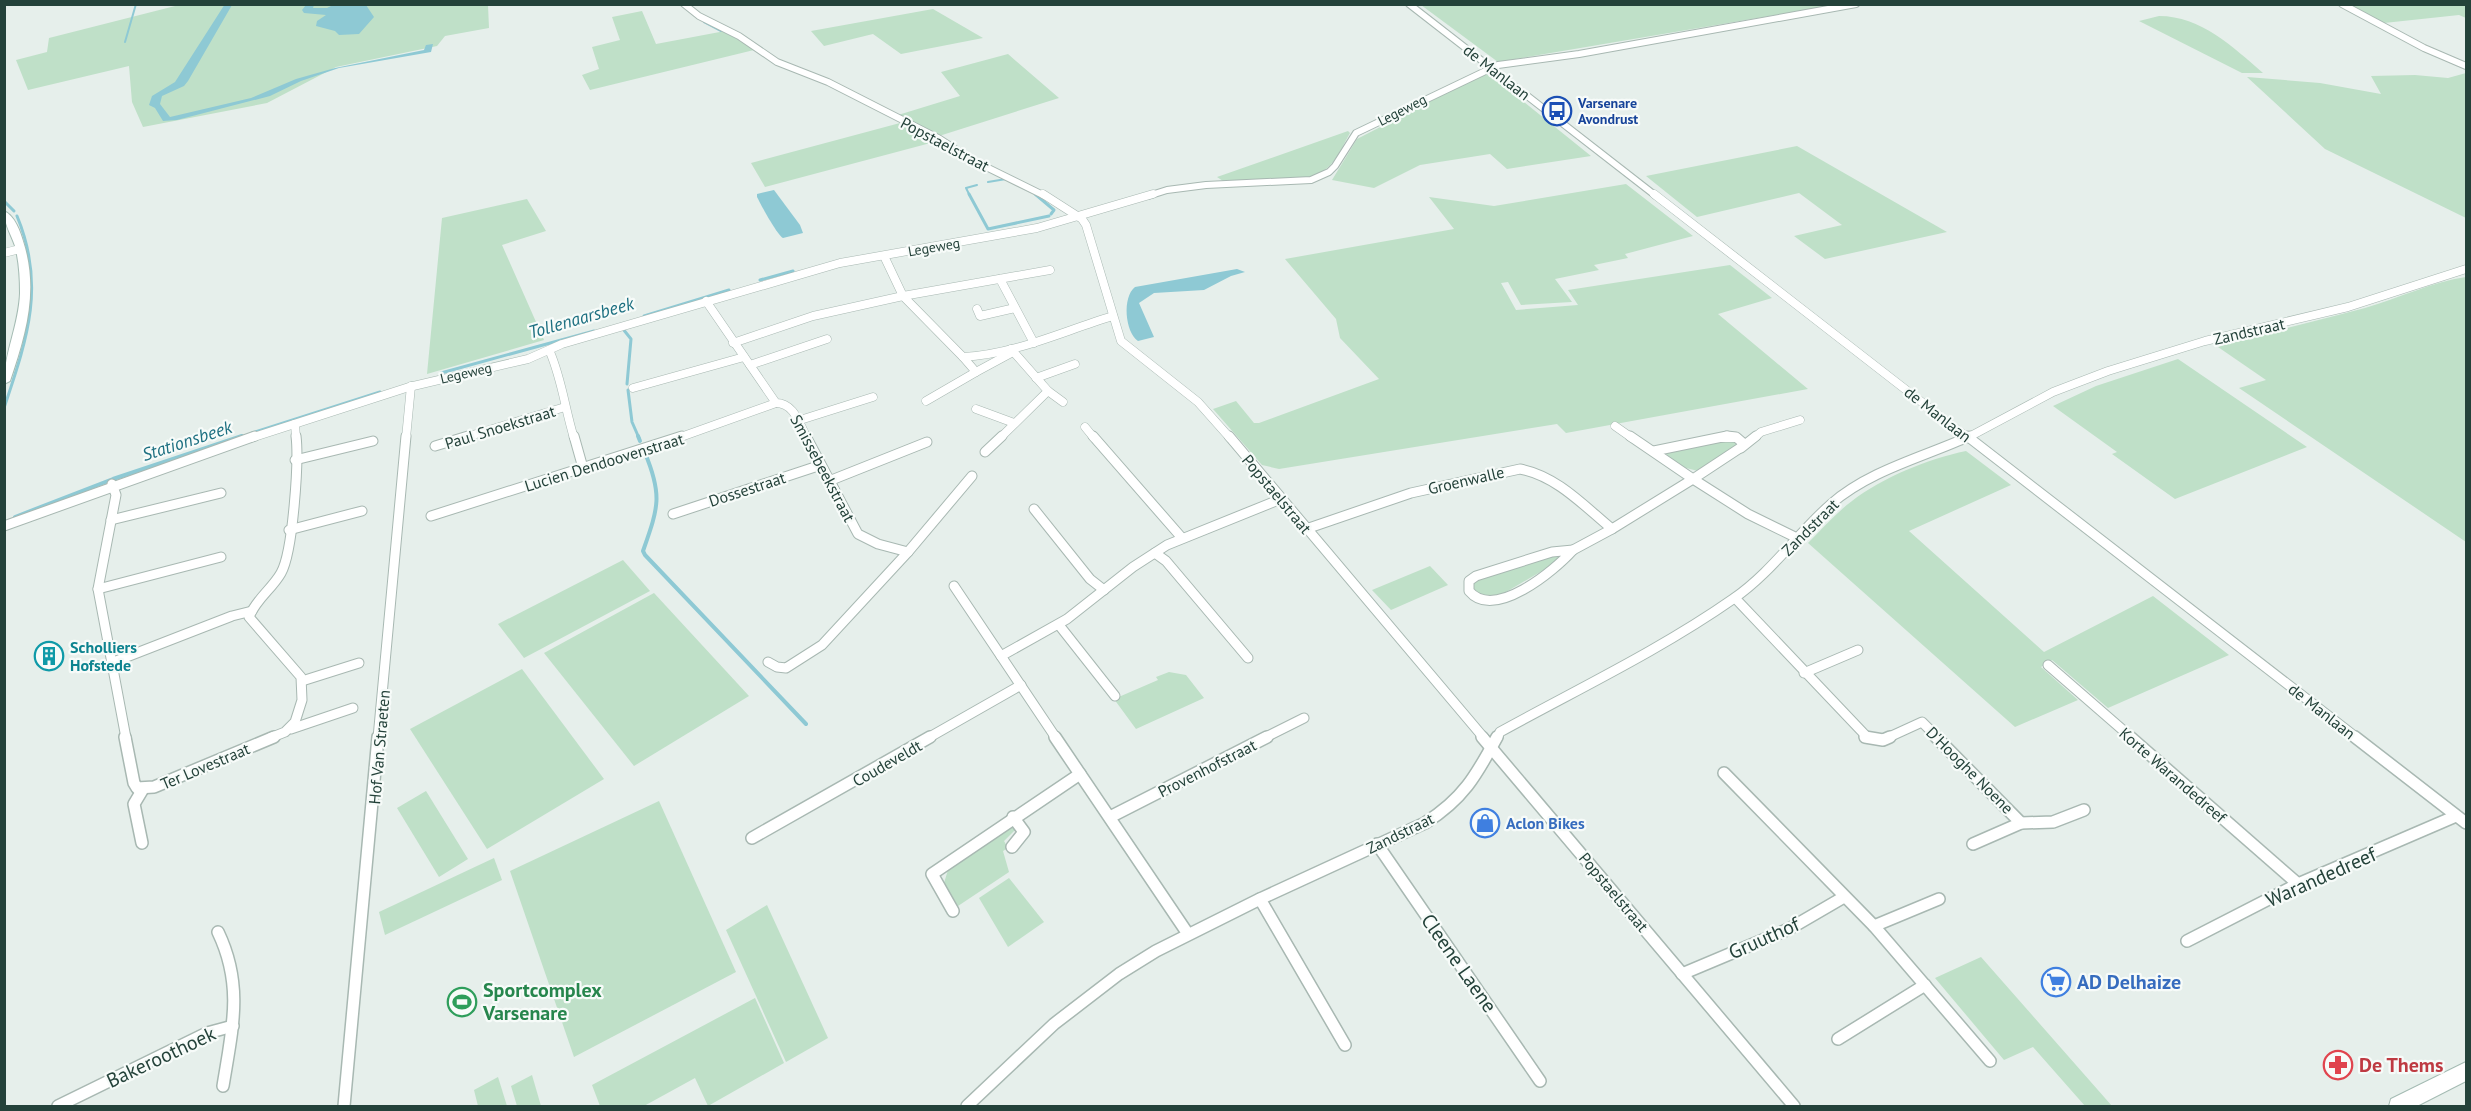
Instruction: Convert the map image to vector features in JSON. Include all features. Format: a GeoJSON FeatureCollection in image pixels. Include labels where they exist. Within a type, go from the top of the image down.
{"type":"FeatureCollection","features":[{"type":"Feature","properties":{"kind":"street","name":"Popstaelstraat"},"geometry":{"type":"LineString","coordinates":[[684,4],[699,16],[739,36],[777,62],[828,82],[940,139],[972,160],[1041,193],[1086,225],[1121,341],[1198,402],[1794,1107]]}},
{"type":"Feature","properties":{"kind":"street","name":"de Manlaan"},"geometry":{"type":"LineString","coordinates":[[1409,4],[2466,823]]}},
{"type":"Feature","properties":{"kind":"street","name":"Legeweg"},"geometry":{"type":"LineString","coordinates":[[4,526],[112,484],[411,386],[550,352],[562,344],[840,263],[1021,231],[1167,190],[1206,185],[1297,182],[1320,177],[1335,166],[1356,133],[1491,67],[1856,4]]}},
{"type":"Feature","properties":{"kind":"street"},"geometry":{"type":"LineString","coordinates":[[2342,4],[2424,48],[2466,66]]}},
{"type":"Feature","properties":{"kind":"street"},"geometry":{"type":"LineString","coordinates":[[4,213],[9,219],[20,249],[26,293],[24,318],[4,381]]}},
{"type":"Feature","properties":{"kind":"street"},"geometry":{"type":"LineString","coordinates":[[4,253],[20,249]]}},
{"type":"Feature","properties":{"kind":"street"},"geometry":{"type":"LineString","coordinates":[[884,256],[903,296],[976,372]]}},
{"type":"Feature","properties":{"kind":"street","name":"Zandstraat"},"geometry":{"type":"LineString","coordinates":[[967,1107],[1011,1062],[1076,1006],[1119,974],[1188,934],[1425,823],[1449,807],[1465,790],[1500,732],[1659,645],[1735,598],[1767,570],[1832,503],[1868,479],[1968,437],[2053,392],[2108,371],[2205,341],[2348,307],[2466,269]]}},
{"type":"Feature","properties":{"kind":"street"},"geometry":{"type":"LineString","coordinates":[[733,343],[813,316],[903,296],[1050,270]]}},
{"type":"Feature","properties":{"kind":"street"},"geometry":{"type":"LineString","coordinates":[[1000,279],[1034,344]]}},
{"type":"Feature","properties":{"kind":"street","name":"Smissebeekstraat"},"geometry":{"type":"LineString","coordinates":[[706,301],[776,403],[785,403],[791,408],[858,534],[878,544],[908,552]]}},
{"type":"Feature","properties":{"kind":"street"},"geometry":{"type":"LineString","coordinates":[[977,309],[980,316],[1015,308]]}},
{"type":"Feature","properties":{"kind":"street"},"geometry":{"type":"LineString","coordinates":[[963,357],[977,357],[1034,344],[1113,316]]}},
{"type":"Feature","properties":{"kind":"street"},"geometry":{"type":"LineString","coordinates":[[750,365],[827,339]]}},
{"type":"Feature","properties":{"kind":"street"},"geometry":{"type":"LineString","coordinates":[[926,401],[1012,350]]}},
{"type":"Feature","properties":{"kind":"street"},"geometry":{"type":"LineString","coordinates":[[1012,350],[1048,391],[1063,402]]}},
{"type":"Feature","properties":{"kind":"street"},"geometry":{"type":"LineString","coordinates":[[550,352],[561,378],[565,407],[584,468]]}},
{"type":"Feature","properties":{"kind":"street"},"geometry":{"type":"LineString","coordinates":[[633,388],[744,357]]}},
{"type":"Feature","properties":{"kind":"street"},"geometry":{"type":"LineString","coordinates":[[1036,378],[1075,364]]}},
{"type":"Feature","properties":{"kind":"street","name":"Hof Van Straeten"},"geometry":{"type":"LineString","coordinates":[[344,1107],[411,386]]}},
{"type":"Feature","properties":{"kind":"street"},"geometry":{"type":"LineString","coordinates":[[985,452],[1048,391]]}},
{"type":"Feature","properties":{"kind":"street"},"geometry":{"type":"LineString","coordinates":[[797,421],[873,397]]}},
{"type":"Feature","properties":{"kind":"street","name":"Lucien Dendoovenstraat"},"geometry":{"type":"LineString","coordinates":[[431,516],[696,433],[776,403]]}},
{"type":"Feature","properties":{"kind":"street","name":"Paul Snoekstraat"},"geometry":{"type":"LineString","coordinates":[[435,446],[565,407]]}},
{"type":"Feature","properties":{"kind":"street"},"geometry":{"type":"LineString","coordinates":[[976,409],[1014,423]]}},
{"type":"Feature","properties":{"kind":"street"},"geometry":{"type":"LineString","coordinates":[[1573,550],[1552,552],[1476,576],[1469,581],[1468,588],[1478,599],[1497,602],[1561,564],[1573,550],[1693,479],[1761,432],[1800,420]]}},
{"type":"Feature","properties":{"kind":"street"},"geometry":{"type":"LineString","coordinates":[[291,729],[299,717],[302,681],[298,671],[251,622],[249,617],[283,570],[296,460],[295,424]]}},
{"type":"Feature","properties":{"kind":"street"},"geometry":{"type":"LineString","coordinates":[[1615,426],[1748,514],[1797,538]]}},
{"type":"Feature","properties":{"kind":"street"},"geometry":{"type":"LineString","coordinates":[[1084,427],[1182,538]]}},
{"type":"Feature","properties":{"kind":"street"},"geometry":{"type":"LineString","coordinates":[[1654,451],[1727,436],[1736,437],[1743,443],[1740,448]]}},
{"type":"Feature","properties":{"kind":"street"},"geometry":{"type":"LineString","coordinates":[[296,460],[373,441]]}},
{"type":"Feature","properties":{"kind":"street"},"geometry":{"type":"LineString","coordinates":[[829,481],[927,442]]}},
{"type":"Feature","properties":{"kind":"street","name":"Dossestraat"},"geometry":{"type":"LineString","coordinates":[[673,514],[821,465]]}},
{"type":"Feature","properties":{"kind":"street","name":"Groenwalle"},"geometry":{"type":"LineString","coordinates":[[1306,529],[1420,491],[1529,469],[1545,476],[1612,529]]}},
{"type":"Feature","properties":{"kind":"street"},"geometry":{"type":"LineString","coordinates":[[768,662],[786,669],[822,645],[908,552],[972,476]]}},
{"type":"Feature","properties":{"kind":"street","name":"Ter Lovestraat"},"geometry":{"type":"LineString","coordinates":[[112,484],[116,495],[98,589],[134,783],[137,788],[154,787],[291,729],[353,708]]}},
{"type":"Feature","properties":{"kind":"street"},"geometry":{"type":"LineString","coordinates":[[111,520],[221,493]]}},
{"type":"Feature","properties":{"kind":"street"},"geometry":{"type":"LineString","coordinates":[[1001,656],[1059,625],[1155,553],[1182,538],[1281,499]]}},
{"type":"Feature","properties":{"kind":"street"},"geometry":{"type":"LineString","coordinates":[[1034,509],[1090,579],[1104,590]]}},
{"type":"Feature","properties":{"kind":"street"},"geometry":{"type":"LineString","coordinates":[[289,530],[362,511]]}},
{"type":"Feature","properties":{"kind":"street"},"geometry":{"type":"LineString","coordinates":[[1155,553],[1166,561],[1248,658]]}},
{"type":"Feature","properties":{"kind":"street"},"geometry":{"type":"LineString","coordinates":[[98,589],[221,557]]}},
{"type":"Feature","properties":{"kind":"street"},"geometry":{"type":"LineString","coordinates":[[954,586],[1188,934]]}},
{"type":"Feature","properties":{"kind":"street","name":"D'Hooghe Noene"},"geometry":{"type":"LineString","coordinates":[[1735,598],[1866,738],[1883,740],[1922,722],[2021,823]]}},
{"type":"Feature","properties":{"kind":"street"},"geometry":{"type":"LineString","coordinates":[[111,663],[232,616],[252,611]]}},
{"type":"Feature","properties":{"kind":"street"},"geometry":{"type":"LineString","coordinates":[[1059,625],[1115,696]]}},
{"type":"Feature","properties":{"kind":"street"},"geometry":{"type":"LineString","coordinates":[[1804,673],[1858,650]]}},
{"type":"Feature","properties":{"kind":"street"},"geometry":{"type":"LineString","coordinates":[[302,681],[359,663]]}},
{"type":"Feature","properties":{"kind":"street","name":"Korte Warandedreef"},"geometry":{"type":"LineString","coordinates":[[2048,666],[2298,884]]}},
{"type":"Feature","properties":{"kind":"street","name":"Coudeveldt"},"geometry":{"type":"LineString","coordinates":[[752,838],[832,795],[1021,685]]}},
{"type":"Feature","properties":{"kind":"street","name":"Provenhofstraat"},"geometry":{"type":"LineString","coordinates":[[1110,817],[1304,718]]}},
{"type":"Feature","properties":{"kind":"street"},"geometry":{"type":"LineString","coordinates":[[1724,773],[1874,926],[1990,1061]]}},
{"type":"Feature","properties":{"kind":"street"},"geometry":{"type":"LineString","coordinates":[[953,911],[932,874],[1013,817],[1080,774]]}},
{"type":"Feature","properties":{"kind":"street"},"geometry":{"type":"LineString","coordinates":[[142,843],[134,804],[143,789]]}},
{"type":"Feature","properties":{"kind":"street","name":"D'Hooghe Noene"},"geometry":{"type":"LineString","coordinates":[[1973,844],[2021,823],[2053,822],[2084,810]]}},
{"type":"Feature","properties":{"kind":"street","name":"Warandedreef"},"geometry":{"type":"LineString","coordinates":[[2187,941],[2298,884],[2456,816]]}},
{"type":"Feature","properties":{"kind":"street"},"geometry":{"type":"LineString","coordinates":[[1012,847],[1024,832],[1013,817]]}},
{"type":"Feature","properties":{"kind":"street","name":"Cleene Laene"},"geometry":{"type":"LineString","coordinates":[[1377,844],[1540,1081]]}},
{"type":"Feature","properties":{"kind":"street","name":"Gruuthof"},"geometry":{"type":"LineString","coordinates":[[1682,974],[1790,929],[1844,897]]}},
{"type":"Feature","properties":{"kind":"street"},"geometry":{"type":"LineString","coordinates":[[1260,899],[1344,1045]]}},
{"type":"Feature","properties":{"kind":"street"},"geometry":{"type":"LineString","coordinates":[[1874,926],[1939,899]]}},
{"type":"Feature","properties":{"kind":"street","name":"Bakeroothoek"},"geometry":{"type":"LineString","coordinates":[[219,932],[229,950],[237,1001],[223,1086]]}},
{"type":"Feature","properties":{"kind":"street"},"geometry":{"type":"LineString","coordinates":[[1838,1039],[1925,985]]}},
{"type":"Feature","properties":{"kind":"street","name":"Bakeroothoek"},"geometry":{"type":"LineString","coordinates":[[58,1107],[207,1033],[232,1026]]}},
{"type":"Feature","properties":{"kind":"street"},"geometry":{"type":"LineString","coordinates":[[2398,1107],[2466,1071]]}},
{"type":"Feature","properties":{"kind":"green space"},"geometry":{"type":"Polygon","coordinates":[[[1840,4],[1498,62],[1421,5],[1840,4]]]}},
{"type":"Feature","properties":{"kind":"green space"},"geometry":{"type":"Polygon","coordinates":[[[179,5],[488,5],[489,28],[445,36],[437,46],[336,67],[267,103],[143,127],[132,102],[129,66],[28,90],[16,60],[47,52],[49,38],[179,5]]]}},
{"type":"Feature","properties":{"kind":"green space"},"geometry":{"type":"Polygon","coordinates":[[[2349,5],[2466,5],[2466,18],[2459,15],[2384,23],[2349,5]]]}},
{"type":"Feature","properties":{"kind":"green space"},"geometry":{"type":"Polygon","coordinates":[[[933,9],[983,38],[901,54],[873,34],[824,46],[811,31],[933,9]]]}},
{"type":"Feature","properties":{"kind":"green space"},"geometry":{"type":"Polygon","coordinates":[[[642,11],[656,44],[725,31],[754,50],[590,90],[582,75],[599,69],[592,47],[620,40],[612,17],[642,11]]]}},
{"type":"Feature","properties":{"kind":"green space"},"geometry":{"type":"Polygon","coordinates":[[[2159,16],[2174,17],[2202,27],[2228,44],[2263,73],[2242,73],[2139,21],[2159,16]]]}},
{"type":"Feature","properties":{"kind":"green space"},"geometry":{"type":"Polygon","coordinates":[[[1008,54],[1059,98],[939,136],[898,115],[960,96],[941,72],[1008,54]]]}},
{"type":"Feature","properties":{"kind":"green space"},"geometry":{"type":"Polygon","coordinates":[[[1487,72],[1591,156],[1507,169],[1490,154],[1420,165],[1374,188],[1332,180],[1357,139],[1487,72]]]}},
{"type":"Feature","properties":{"kind":"green space"},"geometry":{"type":"Polygon","coordinates":[[[2466,73],[2466,218],[2325,149],[2247,77],[2320,83],[2381,94],[2371,76],[2415,75],[2448,78],[2466,73]]]}},
{"type":"Feature","properties":{"kind":"green space"},"geometry":{"type":"Polygon","coordinates":[[[900,123],[938,141],[765,187],[751,163],[900,123]]]}},
{"type":"Feature","properties":{"kind":"green space"},"geometry":{"type":"Polygon","coordinates":[[[1348,131],[1350,133],[1332,163],[1312,176],[1302,179],[1223,181],[1217,177],[1348,131]]]}},
{"type":"Feature","properties":{"kind":"green space"},"geometry":{"type":"Polygon","coordinates":[[[1797,146],[1947,232],[1825,259],[1794,236],[1842,225],[1799,193],[1697,217],[1646,176],[1797,146]]]}},
{"type":"Feature","properties":{"kind":"green space"},"geometry":{"type":"Polygon","coordinates":[[[1626,184],[1693,236],[1625,254],[1628,258],[1594,265],[1599,270],[1555,279],[1572,302],[1521,305],[1508,282],[1501,283],[1516,310],[1578,305],[1568,290],[1730,265],[1772,298],[1718,314],[1808,389],[1566,433],[1557,424],[1279,469],[1262,465],[1213,409],[1236,401],[1254,423],[1259,423],[1379,379],[1340,338],[1336,319],[1285,259],[1454,229],[1429,197],[1494,206],[1626,184]]]}},
{"type":"Feature","properties":{"kind":"green space"},"geometry":{"type":"Polygon","coordinates":[[[527,199],[546,231],[502,245],[544,340],[427,374],[442,218],[527,199]]]}},
{"type":"Feature","properties":{"kind":"green space"},"geometry":{"type":"Polygon","coordinates":[[[2466,277],[2466,542],[2239,388],[2266,380],[2218,347],[2365,308],[2428,286],[2466,277]]]}},
{"type":"Feature","properties":{"kind":"green space"},"geometry":{"type":"Polygon","coordinates":[[[2178,359],[2307,447],[2175,499],[2112,454],[2117,452],[2053,406],[2096,386],[2178,359]]]}},
{"type":"Feature","properties":{"kind":"green space"},"geometry":{"type":"Polygon","coordinates":[[[1730,438],[1739,444],[1698,471],[1682,467],[1667,455],[1667,453],[1730,438]]]}},
{"type":"Feature","properties":{"kind":"green space"},"geometry":{"type":"Polygon","coordinates":[[[1966,451],[2011,485],[1909,531],[2044,652],[2153,596],[2229,655],[2108,708],[2052,660],[2041,667],[2078,700],[2015,727],[1808,543],[1864,492],[1921,464],[1966,451]]]}},
{"type":"Feature","properties":{"kind":"green space"},"geometry":{"type":"Polygon","coordinates":[[[1556,555],[1560,558],[1559,561],[1494,599],[1473,592],[1472,584],[1478,579],[1556,555]]]}},
{"type":"Feature","properties":{"kind":"green space"},"geometry":{"type":"Polygon","coordinates":[[[623,560],[650,591],[524,658],[498,624],[623,560]]]}},
{"type":"Feature","properties":{"kind":"green space"},"geometry":{"type":"Polygon","coordinates":[[[1430,566],[1448,585],[1391,610],[1372,590],[1430,566]]]}},
{"type":"Feature","properties":{"kind":"green space"},"geometry":{"type":"Polygon","coordinates":[[[654,593],[749,696],[634,766],[544,653],[654,593]]]}},
{"type":"Feature","properties":{"kind":"green space"},"geometry":{"type":"Polygon","coordinates":[[[522,669],[604,779],[487,849],[410,729],[522,669]]]}},
{"type":"Feature","properties":{"kind":"green space"},"geometry":{"type":"Polygon","coordinates":[[[1169,672],[1186,675],[1204,698],[1136,729],[1114,699],[1158,680],[1156,677],[1169,672]]]}},
{"type":"Feature","properties":{"kind":"green space"},"geometry":{"type":"Polygon","coordinates":[[[426,791],[468,859],[439,877],[397,808],[426,791]]]}},
{"type":"Feature","properties":{"kind":"green space"},"geometry":{"type":"Polygon","coordinates":[[[659,801],[736,972],[574,1057],[510,871],[659,801]]]}},
{"type":"Feature","properties":{"kind":"green space"},"geometry":{"type":"Polygon","coordinates":[[[1012,826],[1015,830],[1004,841],[1008,848],[1003,851],[1009,872],[958,906],[944,883],[948,870],[1012,826]]]}},
{"type":"Feature","properties":{"kind":"green space"},"geometry":{"type":"Polygon","coordinates":[[[494,858],[502,880],[385,935],[379,912],[494,858]]]}},
{"type":"Feature","properties":{"kind":"green space"},"geometry":{"type":"Polygon","coordinates":[[[1009,878],[1044,922],[1008,947],[979,898],[1009,878]]]}},
{"type":"Feature","properties":{"kind":"green space"},"geometry":{"type":"Polygon","coordinates":[[[767,905],[828,1038],[786,1062],[726,930],[767,905]]]}},
{"type":"Feature","properties":{"kind":"green space"},"geometry":{"type":"Polygon","coordinates":[[[1981,957],[2112,1106],[2085,1106],[2033,1047],[2004,1060],[1935,978],[1981,957]]]}},
{"type":"Feature","properties":{"kind":"green space"},"geometry":{"type":"Polygon","coordinates":[[[755,998],[784,1063],[708,1106],[695,1078],[644,1106],[600,1106],[592,1085],[755,998]]]}},
{"type":"Feature","properties":{"kind":"green space"},"geometry":{"type":"Polygon","coordinates":[[[532,1075],[541,1106],[517,1106],[511,1086],[532,1075]]]}},
{"type":"Feature","properties":{"kind":"green space"},"geometry":{"type":"Polygon","coordinates":[[[498,1077],[507,1106],[478,1106],[474,1090],[498,1077]]]}},
{"type":"Feature","properties":{"kind":"water"},"geometry":{"type":"Polygon","coordinates":[[[225,4],[232,5],[188,81],[184,86],[162,96],[160,104],[170,117],[251,98],[296,79],[335,68],[424,50],[426,45],[433,44],[431,52],[339,68],[301,81],[270,96],[177,120],[163,121],[155,108],[149,105],[152,96],[175,82],[225,4]]]}},
{"type":"Feature","properties":{"kind":"water"},"geometry":{"type":"Polygon","coordinates":[[[306,5],[314,5],[313,8],[327,8],[333,5],[366,5],[374,17],[359,34],[339,35],[335,31],[316,26],[317,21],[326,15],[304,13],[302,10],[306,5]]]}},
{"type":"Feature","properties":{"kind":"water"},"geometry":{"type":"Polygon","coordinates":[[[774,190],[800,225],[803,233],[783,238],[777,231],[757,197],[757,194],[774,190]]]}},
{"type":"Feature","properties":{"kind":"water"},"geometry":{"type":"Polygon","coordinates":[[[1237,269],[1245,272],[1231,276],[1204,290],[1154,293],[1139,303],[1154,337],[1138,341],[1134,337],[1128,323],[1127,306],[1128,298],[1135,287],[1237,269]]]}},
{"type":"Feature","properties":{"kind":"waterway"},"geometry":{"type":"LineString","coordinates":[[125,42],[136,4]]}},
{"type":"Feature","properties":{"kind":"waterway","name":"Tollenaarsbeek"},"geometry":{"type":"LineString","coordinates":[[704,22],[721,31]]}},
{"type":"Feature","properties":{"kind":"waterway","name":"Tollenaarsbeek"},"geometry":{"type":"LineString","coordinates":[[988,182],[1006,179]]}},
{"type":"Feature","properties":{"kind":"waterway","name":"Tollenaarsbeek"},"geometry":{"type":"LineString","coordinates":[[969,194],[966,188],[977,185]]}},
{"type":"Feature","properties":{"kind":"waterway","name":"Tollenaarsbeek"},"geometry":{"type":"LineString","coordinates":[[969,194],[988,229],[1049,216]]}},
{"type":"Feature","properties":{"kind":"waterway","name":"Tollenaarsbeek"},"geometry":{"type":"LineString","coordinates":[[1035,194],[1054,210],[1051,214]]}},
{"type":"Feature","properties":{"kind":"waterway","name":"Stationsbeek"},"geometry":{"type":"LineString","coordinates":[[4,201],[14,211]]}},
{"type":"Feature","properties":{"kind":"waterway","name":"Stationsbeek"},"geometry":{"type":"LineString","coordinates":[[4,408],[26,335],[32,289],[26,242],[17,216]]}},
{"type":"Feature","properties":{"kind":"waterway","name":"Tollenaarsbeek"},"geometry":{"type":"LineString","coordinates":[[760,280],[793,271]]}},
{"type":"Feature","properties":{"kind":"waterway","name":"Tollenaarsbeek"},"geometry":{"type":"LineString","coordinates":[[644,316],[729,290]]}},
{"type":"Feature","properties":{"kind":"waterway"},"geometry":{"type":"LineString","coordinates":[[623,329],[631,339],[627,384]]}},
{"type":"Feature","properties":{"kind":"waterway","name":"Tollenaarsbeek"},"geometry":{"type":"LineString","coordinates":[[441,373],[594,331]]}},
{"type":"Feature","properties":{"kind":"waterway"},"geometry":{"type":"LineString","coordinates":[[628,390],[632,422],[639,438]]}},
{"type":"Feature","properties":{"kind":"waterway","name":"Stationsbeek"},"geometry":{"type":"LineString","coordinates":[[252,433],[380,392]]}},
{"type":"Feature","properties":{"kind":"waterway","name":"Stationsbeek"},"geometry":{"type":"LineString","coordinates":[[15,517],[113,479],[242,436],[237,438]]}},
{"type":"Feature","properties":{"kind":"waterway"},"geometry":{"type":"LineString","coordinates":[[638,436],[640,441]]}},
{"type":"Feature","properties":{"kind":"waterway"},"geometry":{"type":"LineString","coordinates":[[645,453],[656,492],[655,512],[643,551],[645,555],[806,724]]}},
{"type":"Feature","properties":{"kind":"place","name":"Varsenare Avondrust"},"geometry":{"type":"Point","coordinates":[1557,111]}},
{"type":"Feature","properties":{"kind":"place","name":"Scholliers Hofstede"},"geometry":{"type":"Point","coordinates":[49,656]}},
{"type":"Feature","properties":{"kind":"place","name":"Aclon Bikes"},"geometry":{"type":"Point","coordinates":[1485,823]}},
{"type":"Feature","properties":{"kind":"place","name":"AD Delhaize"},"geometry":{"type":"Point","coordinates":[2056,982]}},
{"type":"Feature","properties":{"kind":"place","name":"Sportcomplex Varsenare"},"geometry":{"type":"Point","coordinates":[462,1002]}},
{"type":"Feature","properties":{"kind":"place","name":"De Thems"},"geometry":{"type":"Point","coordinates":[2338,1065]}}]}
